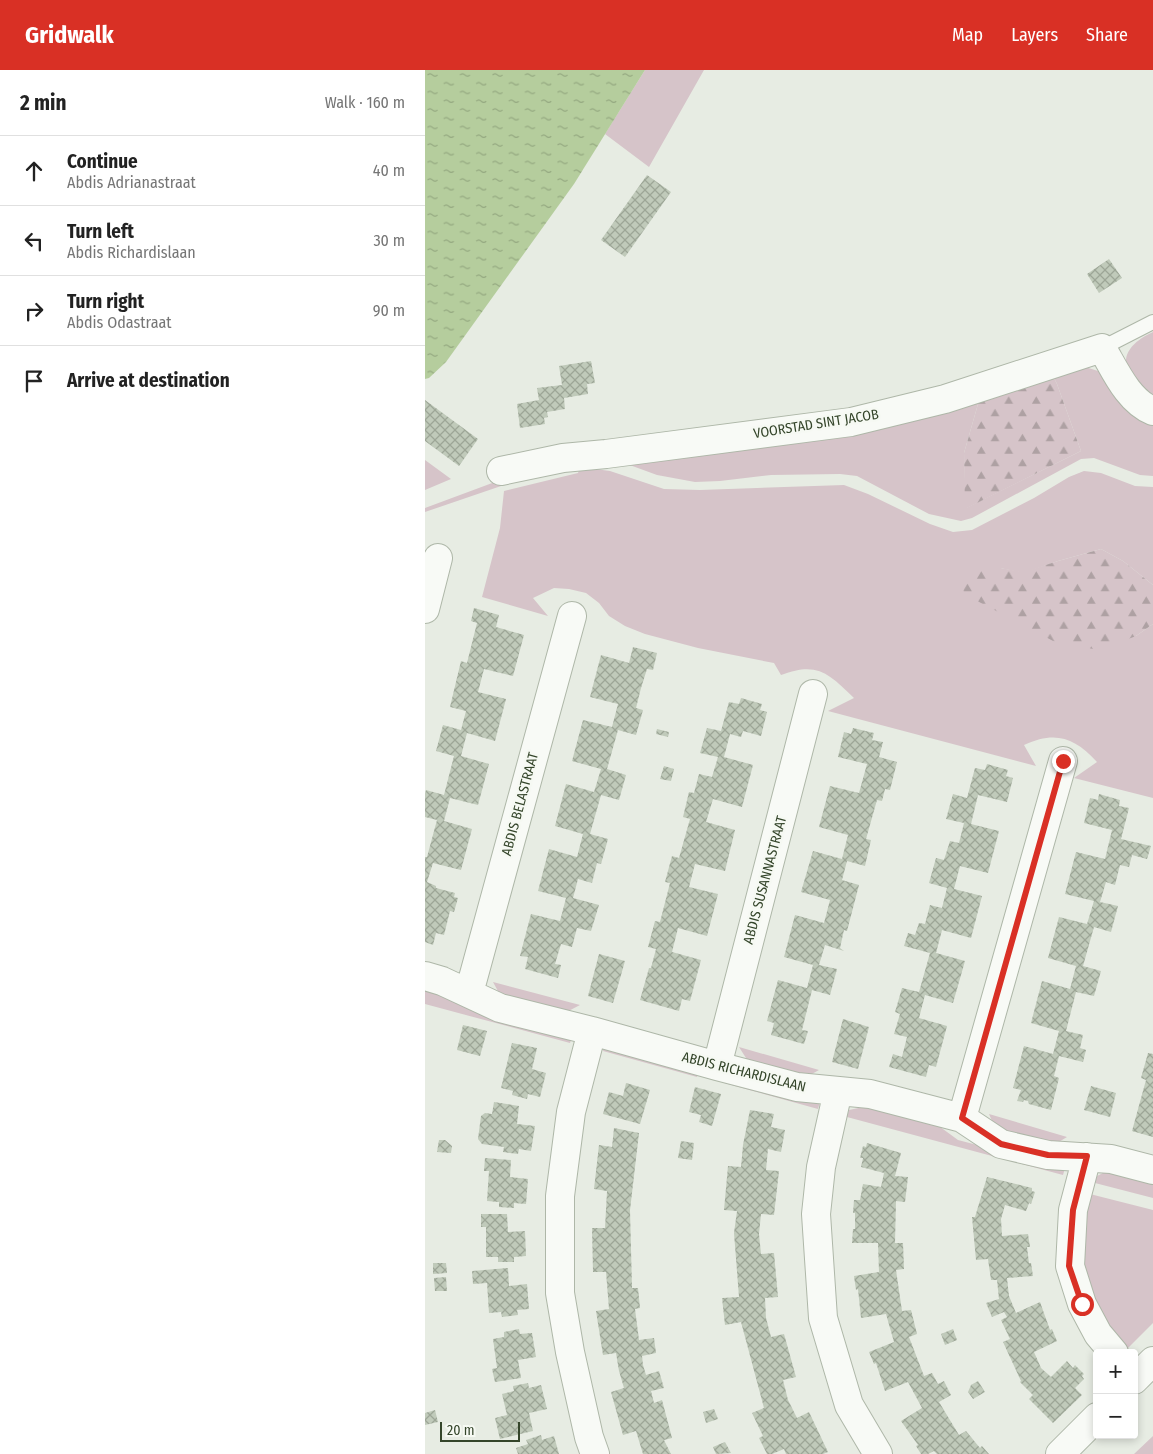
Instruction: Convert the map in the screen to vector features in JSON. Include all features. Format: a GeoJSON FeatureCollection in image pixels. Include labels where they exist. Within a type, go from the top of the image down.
{"type":"FeatureCollection","features":[{"type":"Feature","properties":{"kind":"street"},"geometry":{"type":"LineString","coordinates":[[1102,348],[1126,388],[1146,408],[1153,411]]}},
{"type":"Feature","properties":{"kind":"street","name":"VOORSTAD SINT JACOB"},"geometry":{"type":"LineString","coordinates":[[501,470],[563,458],[851,422],[945,399],[1102,348]]}},
{"type":"Feature","properties":{"kind":"street"},"geometry":{"type":"LineString","coordinates":[[425,609],[438,558]]}},
{"type":"Feature","properties":{"kind":"street","name":"ABDIS BELASTRAAT"},"geometry":{"type":"LineString","coordinates":[[469,993],[572,616]]}},
{"type":"Feature","properties":{"kind":"street","name":"ABDIS SUSANNASTRAAT"},"geometry":{"type":"LineString","coordinates":[[717,1066],[813,694]]}},
{"type":"Feature","properties":{"kind":"street"},"geometry":{"type":"LineString","coordinates":[[962,1118],[1063,761]]}},
{"type":"Feature","properties":{"kind":"street","name":"ABDIS RICHARDISLAAN"},"geometry":{"type":"LineString","coordinates":[[425,976],[442,981],[500,1008],[717,1066],[797,1087],[870,1094],[962,1118],[1001,1144],[1048,1155],[1111,1159],[1153,1170]]}},
{"type":"Feature","properties":{"kind":"street"},"geometry":{"type":"LineString","coordinates":[[592,1032],[571,1112],[561,1196],[560,1293],[570,1352],[589,1437],[595,1454]]}},
{"type":"Feature","properties":{"kind":"street"},"geometry":{"type":"LineString","coordinates":[[838,1091],[821,1167],[816,1214],[823,1318],[849,1405],[878,1454]]}},
{"type":"Feature","properties":{"kind":"street"},"geometry":{"type":"LineString","coordinates":[[1087,1156],[1073,1210],[1069,1266],[1082,1304],[1098,1334],[1110,1349]]}},
{"type":"Feature","properties":{"kind":"street"},"geometry":{"type":"LineString","coordinates":[[1060,1454],[1093,1421]]}},
{"type":"Feature","properties":{"kind":"lane"},"geometry":{"type":"LineString","coordinates":[[1102,348],[1153,322]]}},
{"type":"Feature","properties":{"kind":"green space"},"geometry":{"type":"Polygon","coordinates":[[[645,70],[704,70],[649,167],[605,134],[645,70]]]}},
{"type":"Feature","properties":{"kind":"green space"},"geometry":{"type":"Polygon","coordinates":[[[1153,332],[1153,400],[1132,377],[1126,362],[1127,356],[1134,344],[1153,332]]]}},
{"type":"Feature","properties":{"kind":"green space"},"geometry":{"type":"Polygon","coordinates":[[[1079,365],[1098,371],[1127,410],[1153,424],[1153,476],[1140,475],[1094,458],[1081,459],[972,518],[961,521],[929,514],[857,476],[840,474],[771,475],[695,482],[657,475],[627,464],[980,397],[964,453],[966,508],[1081,451],[1051,372],[1079,365]]]}},
{"type":"Feature","properties":{"kind":"green space"},"geometry":{"type":"Polygon","coordinates":[[[1051,372],[1081,451],[965,509],[964,453],[980,397],[1051,372]]]}},
{"type":"Feature","properties":{"kind":"green space"},"geometry":{"type":"Polygon","coordinates":[[[425,460],[451,479],[425,490],[425,460]]]}},
{"type":"Feature","properties":{"kind":"green space"},"geometry":{"type":"Polygon","coordinates":[[[580,467],[610,471],[664,489],[700,490],[844,485],[868,494],[930,524],[953,532],[972,530],[1034,498],[1069,477],[1084,471],[1101,473],[1135,486],[1153,487],[1153,585],[1123,561],[1101,549],[1024,573],[1000,568],[1136,636],[1153,624],[1153,798],[1074,778],[1097,762],[1080,747],[1063,739],[1045,738],[1024,745],[1036,766],[828,711],[854,698],[830,676],[822,672],[805,669],[781,675],[774,663],[698,648],[645,634],[625,626],[609,616],[599,603],[586,593],[554,588],[533,598],[548,616],[482,597],[500,528],[504,491],[578,473],[580,467]]]}},
{"type":"Feature","properties":{"kind":"green space"},"geometry":{"type":"Polygon","coordinates":[[[550,473],[504,485],[425,512],[425,508],[503,479],[550,473]]]}},
{"type":"Feature","properties":{"kind":"green space"},"geometry":{"type":"Polygon","coordinates":[[[1101,549],[1123,561],[1153,585],[1153,624],[1136,636],[1100,650],[1057,643],[964,594],[962,582],[971,568],[1000,568],[1024,572],[1101,549]]]}},
{"type":"Feature","properties":{"kind":"green space"},"geometry":{"type":"Polygon","coordinates":[[[493,982],[580,1005],[557,1017],[505,1004],[493,982]]]}},
{"type":"Feature","properties":{"kind":"green space"},"geometry":{"type":"Polygon","coordinates":[[[425,986],[573,1035],[570,1043],[425,1004],[425,986]]]}},
{"type":"Feature","properties":{"kind":"green space"},"geometry":{"type":"Polygon","coordinates":[[[605,1042],[699,1066],[697,1077],[603,1051],[605,1042]]]}},
{"type":"Feature","properties":{"kind":"green space"},"geometry":{"type":"Polygon","coordinates":[[[739,1047],[819,1070],[799,1081],[753,1069],[739,1047]]]}},
{"type":"Feature","properties":{"kind":"green space"},"geometry":{"type":"Polygon","coordinates":[[[727,1076],[820,1102],[818,1109],[724,1083],[727,1076]]]}},
{"type":"Feature","properties":{"kind":"green space"},"geometry":{"type":"Polygon","coordinates":[[[868,1106],[932,1121],[958,1140],[1065,1168],[1063,1175],[847,1117],[849,1110],[868,1106]]]}},
{"type":"Feature","properties":{"kind":"green space"},"geometry":{"type":"Polygon","coordinates":[[[989,1114],[1067,1137],[1047,1149],[999,1137],[989,1114]]]}},
{"type":"Feature","properties":{"kind":"green space"},"geometry":{"type":"Polygon","coordinates":[[[1111,1169],[1153,1181],[1153,1198],[1095,1183],[1097,1176],[1111,1169]]]}},
{"type":"Feature","properties":{"kind":"green space"},"geometry":{"type":"Polygon","coordinates":[[[1086,1193],[1153,1210],[1153,1323],[1127,1349],[1112,1335],[1082,1273],[1086,1193]]]}},
{"type":"Feature","properties":{"kind":"green space"},"geometry":{"type":"Polygon","coordinates":[[[1153,1436],[1153,1454],[1134,1454],[1153,1436]]]}},
{"type":"Feature","properties":{"kind":"water"},"geometry":{"type":"Polygon","coordinates":[[[425,70],[645,70],[574,184],[446,362],[429,378],[425,379],[425,70]]]}},
{"type":"Feature","properties":{"kind":"building"},"geometry":{"type":"Polygon","coordinates":[[[647,175],[671,192],[625,257],[601,240],[647,175]]]}},
{"type":"Feature","properties":{"kind":"building"},"geometry":{"type":"Polygon","coordinates":[[[1109,259],[1122,278],[1099,293],[1087,274],[1109,259]]]}},
{"type":"Feature","properties":{"kind":"building"},"geometry":{"type":"Polygon","coordinates":[[[591,361],[595,383],[587,384],[588,394],[564,398],[565,409],[547,412],[548,417],[544,418],[545,424],[520,428],[517,404],[539,400],[537,388],[562,385],[559,366],[591,361]]]}},
{"type":"Feature","properties":{"kind":"building"},"geometry":{"type":"Polygon","coordinates":[[[425,400],[478,439],[459,466],[425,441],[425,400]]]}},
{"type":"Feature","properties":{"kind":"building"},"geometry":{"type":"Polygon","coordinates":[[[474,608],[499,615],[496,627],[524,635],[513,676],[484,669],[478,692],[506,699],[495,741],[467,733],[461,756],[489,764],[478,805],[450,798],[444,821],[472,829],[461,870],[433,863],[427,882],[436,886],[436,888],[455,893],[454,897],[458,898],[454,912],[450,911],[444,935],[436,933],[433,945],[425,942],[425,857],[427,857],[437,820],[425,817],[425,793],[426,790],[444,795],[454,756],[436,751],[443,725],[461,730],[466,711],[450,707],[461,661],[467,663],[477,623],[471,621],[474,608]]]}},
{"type":"Feature","properties":{"kind":"building"},"geometry":{"type":"Polygon","coordinates":[[[633,647],[657,653],[653,670],[647,669],[641,688],[636,708],[643,710],[636,735],[618,730],[607,769],[626,775],[619,800],[601,795],[590,834],[608,839],[601,864],[597,863],[592,883],[578,879],[573,898],[599,905],[591,931],[577,928],[572,947],[561,944],[555,964],[561,965],[558,978],[525,969],[528,957],[520,956],[531,914],[560,921],[566,898],[538,891],[549,849],[577,857],[583,834],[555,826],[566,784],[594,792],[601,769],[572,761],[583,720],[612,727],[618,704],[590,697],[601,655],[629,663],[633,647]]]}},
{"type":"Feature","properties":{"kind":"building"},"geometry":{"type":"Polygon","coordinates":[[[741,698],[762,704],[760,710],[767,712],[761,736],[743,731],[741,737],[730,734],[724,757],[753,765],[742,807],[713,799],[706,822],[735,830],[725,871],[695,864],[689,887],[718,894],[707,936],[678,928],[672,952],[701,960],[690,1001],[682,999],[679,1011],[640,1000],[656,949],[648,947],[655,921],[660,922],[670,883],[665,882],[672,856],[679,858],[690,819],[683,817],[689,792],[694,793],[699,774],[712,777],[718,757],[700,753],[707,728],[721,731],[729,702],[739,704],[741,698]]]}},
{"type":"Feature","properties":{"kind":"building"},"geometry":{"type":"Polygon","coordinates":[[[853,728],[874,733],[872,740],[883,742],[879,757],[897,762],[890,790],[885,789],[882,801],[877,800],[866,839],[871,840],[865,866],[847,861],[842,880],[859,885],[847,931],[844,930],[840,948],[844,951],[825,945],[819,965],[837,969],[830,995],[812,990],[802,1030],[808,1031],[804,1044],[771,1035],[774,1023],[767,1021],[778,980],[807,988],[813,965],[784,957],[795,915],[824,923],[830,900],[801,892],[813,851],[842,859],[848,835],[819,827],[830,786],[859,793],[867,764],[838,757],[844,732],[851,734],[853,728]]]}},
{"type":"Feature","properties":{"kind":"building"},"geometry":{"type":"Polygon","coordinates":[[[657,729],[669,732],[668,737],[656,734],[657,729]]]}},
{"type":"Feature","properties":{"kind":"building"},"geometry":{"type":"Polygon","coordinates":[[[987,764],[1008,770],[1006,776],[1013,778],[1007,802],[978,795],[971,824],[999,831],[988,873],[960,866],[954,889],[982,896],[971,938],[942,930],[936,953],[965,961],[953,1003],[925,995],[919,1018],[947,1026],[936,1067],[929,1065],[926,1077],[889,1067],[893,1054],[902,1057],[907,1037],[894,1034],[900,1014],[895,1012],[902,988],[919,992],[930,953],[904,946],[908,933],[915,935],[919,923],[925,924],[930,905],[942,908],[947,888],[929,883],[936,858],[944,860],[950,841],[959,843],[964,823],[946,819],[953,794],[967,798],[975,768],[985,770],[987,764]]]}},
{"type":"Feature","properties":{"kind":"building"},"geometry":{"type":"Polygon","coordinates":[[[664,766],[674,769],[671,781],[660,779],[664,766]]]}},
{"type":"Feature","properties":{"kind":"building"},"geometry":{"type":"Polygon","coordinates":[[[1099,794],[1120,800],[1119,806],[1129,808],[1121,839],[1151,846],[1147,859],[1132,855],[1129,867],[1120,865],[1115,885],[1106,882],[1100,902],[1118,906],[1111,932],[1094,927],[1083,966],[1101,971],[1094,996],[1076,992],[1066,1031],[1083,1035],[1080,1048],[1086,1050],[1083,1062],[1059,1056],[1054,1076],[1059,1078],[1051,1110],[1029,1104],[1028,1101],[1017,1101],[1021,1090],[1013,1088],[1024,1046],[1053,1054],[1059,1031],[1031,1023],[1042,981],[1070,989],[1076,966],[1048,958],[1059,917],[1087,924],[1094,901],[1065,894],[1076,852],[1105,859],[1112,830],[1084,823],[1090,798],[1098,800],[1099,794]]]}},
{"type":"Feature","properties":{"kind":"building"},"geometry":{"type":"Polygon","coordinates":[[[599,954],[625,961],[613,1003],[588,996],[599,954]]]}},
{"type":"Feature","properties":{"kind":"building"},"geometry":{"type":"Polygon","coordinates":[[[843,1019],[869,1027],[858,1069],[832,1062],[843,1019]]]}},
{"type":"Feature","properties":{"kind":"building"},"geometry":{"type":"Polygon","coordinates":[[[463,1025],[487,1031],[480,1056],[457,1050],[463,1025]]]}},
{"type":"Feature","properties":{"kind":"building"},"geometry":{"type":"Polygon","coordinates":[[[512,1043],[537,1048],[532,1069],[546,1073],[540,1097],[528,1094],[527,1099],[512,1095],[513,1091],[501,1088],[512,1043]]]}},
{"type":"Feature","properties":{"kind":"building"},"geometry":{"type":"Polygon","coordinates":[[[1148,1053],[1153,1054],[1153,1137],[1132,1131],[1146,1080],[1141,1078],[1148,1053]]]}},
{"type":"Feature","properties":{"kind":"building"},"geometry":{"type":"Polygon","coordinates":[[[626,1083],[650,1090],[640,1124],[603,1114],[609,1092],[623,1096],[626,1083]]]}},
{"type":"Feature","properties":{"kind":"building"},"geometry":{"type":"Polygon","coordinates":[[[1091,1086],[1116,1093],[1110,1117],[1084,1110],[1091,1086]]]}},
{"type":"Feature","properties":{"kind":"building"},"geometry":{"type":"Polygon","coordinates":[[[695,1087],[721,1094],[712,1126],[699,1122],[701,1115],[689,1112],[695,1087]]]}},
{"type":"Feature","properties":{"kind":"building"},"geometry":{"type":"Polygon","coordinates":[[[494,1102],[519,1106],[517,1124],[535,1126],[531,1151],[519,1149],[518,1154],[503,1152],[504,1147],[482,1144],[478,1139],[481,1116],[485,1113],[492,1114],[494,1102]]]}},
{"type":"Feature","properties":{"kind":"building"},"geometry":{"type":"Polygon","coordinates":[[[750,1110],[774,1114],[771,1127],[785,1130],[781,1152],[768,1149],[766,1170],[779,1171],[774,1215],[761,1214],[759,1234],[761,1254],[774,1253],[778,1297],[765,1298],[766,1318],[771,1337],[784,1334],[796,1377],[783,1380],[788,1400],[797,1418],[809,1412],[828,1452],[823,1454],[786,1454],[784,1449],[767,1454],[759,1438],[763,1436],[752,1413],[764,1408],[741,1322],[725,1325],[722,1298],[739,1297],[734,1233],[737,1211],[724,1210],[728,1166],[741,1167],[750,1110]]]}},
{"type":"Feature","properties":{"kind":"building"},"geometry":{"type":"Polygon","coordinates":[[[614,1128],[639,1133],[630,1210],[632,1288],[638,1288],[640,1308],[635,1309],[639,1340],[654,1338],[656,1353],[642,1356],[643,1365],[646,1375],[659,1371],[664,1388],[651,1391],[654,1403],[662,1400],[672,1438],[664,1440],[671,1454],[643,1454],[636,1431],[623,1435],[611,1392],[624,1388],[616,1353],[603,1355],[596,1311],[609,1309],[606,1272],[593,1272],[592,1228],[605,1228],[607,1191],[594,1189],[599,1145],[612,1147],[614,1128]]]}},
{"type":"Feature","properties":{"kind":"building"},"geometry":{"type":"Polygon","coordinates":[[[439,1140],[445,1140],[452,1146],[451,1153],[437,1152],[439,1140]]]}},
{"type":"Feature","properties":{"kind":"building"},"geometry":{"type":"Polygon","coordinates":[[[681,1141],[694,1143],[692,1160],[678,1158],[681,1141]]]}},
{"type":"Feature","properties":{"kind":"building"},"geometry":{"type":"Polygon","coordinates":[[[867,1143],[901,1153],[895,1176],[908,1177],[905,1202],[896,1201],[895,1243],[903,1243],[904,1269],[896,1270],[902,1311],[911,1310],[917,1334],[909,1337],[924,1376],[932,1373],[938,1384],[944,1381],[951,1395],[939,1402],[959,1435],[966,1431],[980,1448],[982,1446],[989,1454],[937,1454],[934,1451],[928,1454],[921,1454],[916,1446],[918,1445],[901,1421],[922,1408],[908,1382],[885,1391],[876,1363],[874,1364],[869,1352],[894,1342],[886,1314],[861,1318],[858,1289],[856,1290],[854,1276],[879,1272],[878,1243],[852,1243],[853,1229],[855,1229],[854,1200],[860,1200],[863,1184],[881,1187],[884,1173],[861,1167],[863,1158],[860,1158],[863,1146],[866,1147],[867,1143]]]}},
{"type":"Feature","properties":{"kind":"building"},"geometry":{"type":"Polygon","coordinates":[[[485,1158],[511,1160],[510,1177],[528,1179],[526,1204],[514,1203],[514,1208],[499,1207],[499,1202],[487,1201],[489,1171],[484,1171],[485,1158]]]}},
{"type":"Feature","properties":{"kind":"building"},"geometry":{"type":"Polygon","coordinates":[[[987,1177],[1032,1188],[1032,1191],[1035,1192],[1031,1204],[1029,1203],[1026,1211],[1005,1205],[1001,1219],[1002,1236],[1028,1234],[1030,1247],[1027,1247],[1033,1276],[1007,1278],[1009,1296],[1016,1313],[1040,1302],[1050,1330],[1052,1329],[1057,1341],[1034,1352],[1041,1368],[1051,1377],[1067,1361],[1073,1368],[1075,1365],[1084,1374],[1082,1376],[1084,1379],[1075,1388],[1082,1395],[1053,1423],[1029,1399],[1033,1395],[1020,1382],[1003,1342],[1010,1339],[1001,1320],[1007,1317],[1004,1312],[992,1317],[986,1303],[999,1299],[997,1280],[991,1280],[988,1259],[976,1260],[972,1217],[975,1217],[987,1177]]]}},
{"type":"Feature","properties":{"kind":"building"},"geometry":{"type":"Polygon","coordinates":[[[481,1214],[507,1214],[508,1232],[525,1231],[526,1256],[514,1257],[514,1262],[498,1262],[498,1257],[486,1257],[486,1227],[481,1227],[481,1214]]]}},
{"type":"Feature","properties":{"kind":"building"},"geometry":{"type":"Polygon","coordinates":[[[433,1263],[446,1263],[447,1273],[433,1274],[433,1263]]]}},
{"type":"Feature","properties":{"kind":"building"},"geometry":{"type":"Polygon","coordinates":[[[508,1268],[509,1286],[527,1284],[529,1309],[517,1310],[518,1315],[502,1317],[501,1312],[489,1313],[487,1283],[473,1284],[472,1271],[508,1268]]]}},
{"type":"Feature","properties":{"kind":"building"},"geometry":{"type":"Polygon","coordinates":[[[446,1277],[447,1291],[435,1291],[434,1278],[446,1277]]]}},
{"type":"Feature","properties":{"kind":"building"},"geometry":{"type":"Polygon","coordinates":[[[519,1329],[520,1334],[532,1333],[536,1357],[518,1360],[521,1378],[495,1382],[492,1369],[497,1368],[493,1339],[504,1337],[504,1332],[519,1329]]]}},
{"type":"Feature","properties":{"kind":"building"},"geometry":{"type":"Polygon","coordinates":[[[953,1329],[957,1340],[945,1345],[941,1334],[953,1329]]]}},
{"type":"Feature","properties":{"kind":"building"},"geometry":{"type":"Polygon","coordinates":[[[978,1381],[985,1392],[973,1399],[968,1392],[971,1385],[978,1381]]]}},
{"type":"Feature","properties":{"kind":"building"},"geometry":{"type":"Polygon","coordinates":[[[528,1383],[529,1388],[541,1385],[547,1409],[529,1413],[533,1431],[500,1439],[495,1418],[507,1415],[502,1394],[514,1391],[513,1386],[528,1383]]]}},
{"type":"Feature","properties":{"kind":"building"},"geometry":{"type":"Polygon","coordinates":[[[714,1409],[718,1419],[706,1423],[703,1412],[714,1409]]]}},
{"type":"Feature","properties":{"kind":"building"},"geometry":{"type":"Polygon","coordinates":[[[435,1410],[438,1422],[425,1425],[425,1413],[435,1410]]]}},
{"type":"Feature","properties":{"kind":"building"},"geometry":{"type":"Polygon","coordinates":[[[541,1435],[542,1440],[554,1436],[559,1454],[518,1454],[516,1448],[528,1444],[526,1440],[541,1435]]]}},
{"type":"Feature","properties":{"kind":"building"},"geometry":{"type":"Polygon","coordinates":[[[725,1442],[731,1453],[716,1454],[713,1447],[725,1442]]]}},
{"type":"Feature","properties":{"kind":"route"},"geometry":{"type":"LineString","coordinates":[[1063,761],[962,1118],[1001,1144],[1048,1155],[1087,1156],[1073,1210],[1069,1266],[1082,1304]]}}]}
